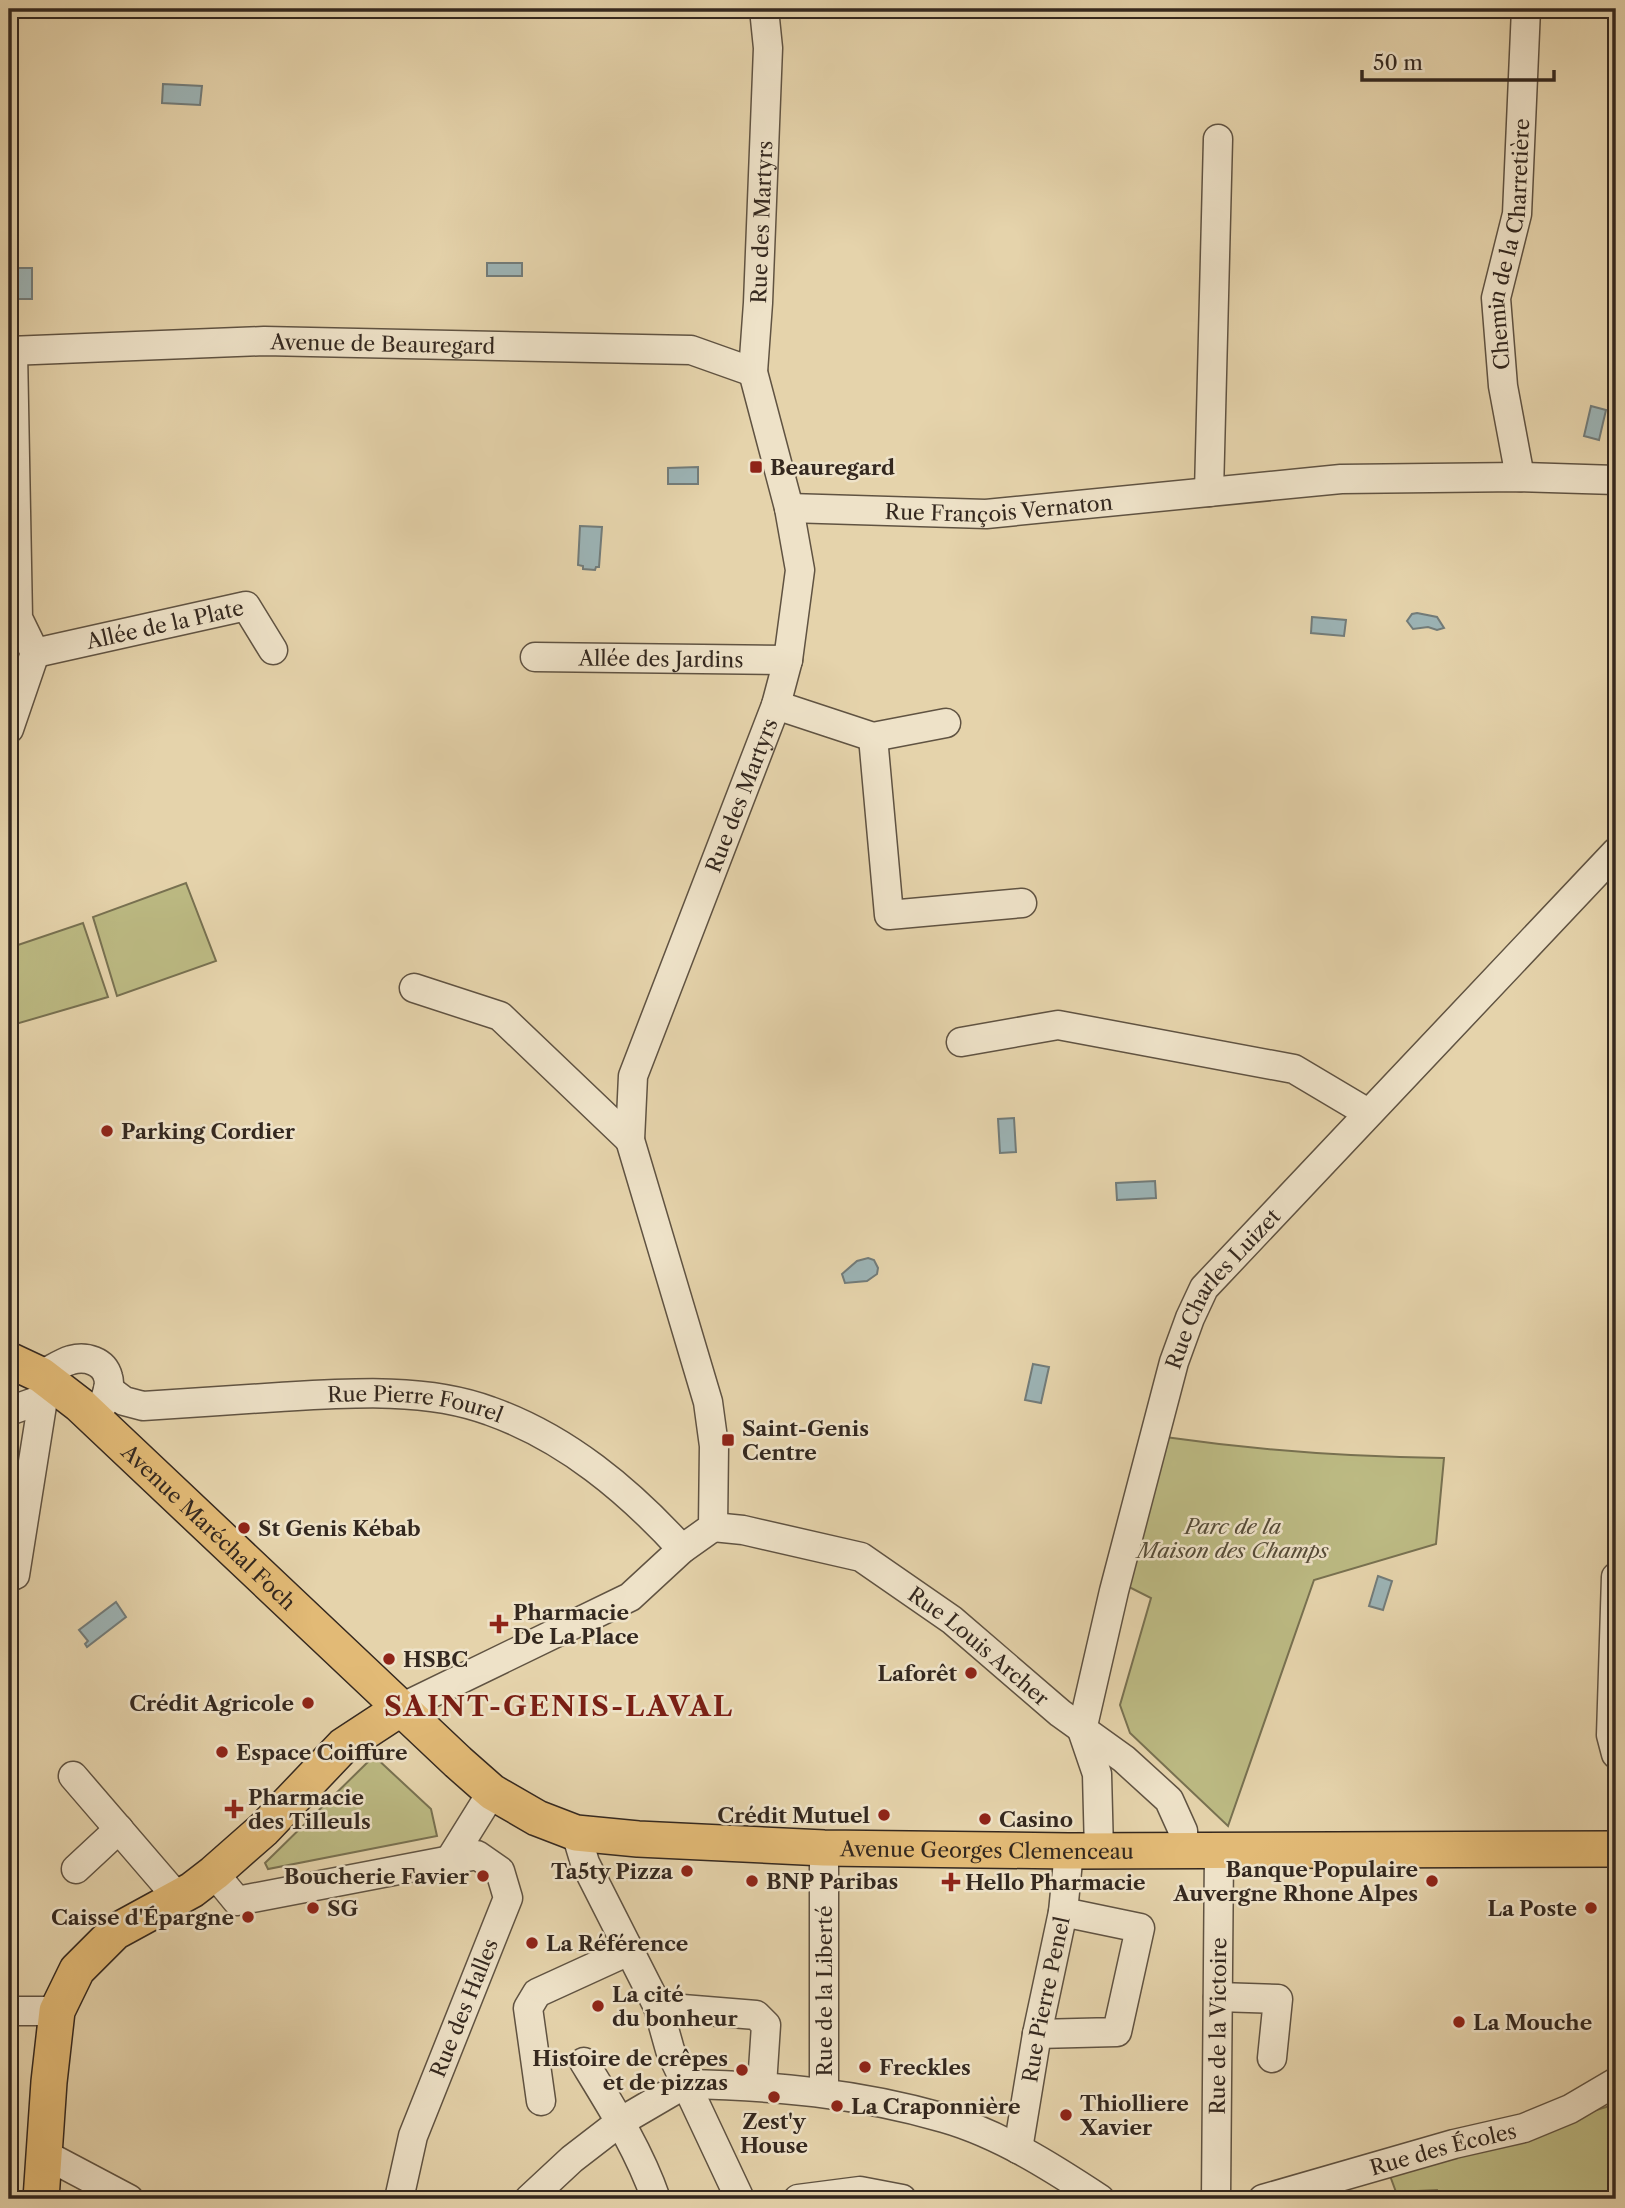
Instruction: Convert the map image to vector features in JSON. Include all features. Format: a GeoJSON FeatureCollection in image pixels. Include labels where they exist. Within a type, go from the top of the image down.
{"type":"FeatureCollection","features":[{"type":"Feature","properties":{"kind":"main road","name":"Avenue Maréchal Foch"},"geometry":{"type":"LineString","coordinates":[[9,1360],[48,1387],[102,1404],[401,1708]]}},
{"type":"Feature","properties":{"kind":"main road","name":"Avenue Georges Clemenceau"},"geometry":{"type":"LineString","coordinates":[[401,1708],[492,1792],[537,1818],[576,1833],[638,1839],[824,1848],[1084,1851],[1616,1849]]}},
{"type":"Feature","properties":{"kind":"main road"},"geometry":{"type":"LineString","coordinates":[[41,2199],[48,2082],[57,2011],[76,1970],[115,1932],[178,1898],[215,1873],[264,1829],[343,1746],[401,1708]]}},
{"type":"Feature","properties":{"kind":"street","name":"Rue des Martyrs"},"geometry":{"type":"LineString","coordinates":[[713,1527],[714,1446],[708,1402],[630,1140],[633,1076],[776,705],[788,660],[800,570],[789,508],[753,372],[768,48],[764,9]]}},
{"type":"Feature","properties":{"kind":"street","name":"Chemin de la Charretière"},"geometry":{"type":"LineString","coordinates":[[1520,477],[1503,386],[1496,298],[1517,214],[1526,9]]}},
{"type":"Feature","properties":{"kind":"street"},"geometry":{"type":"LineString","coordinates":[[1209,492],[1218,139]]}},
{"type":"Feature","properties":{"kind":"street","name":"Avenue de Beauregard"},"geometry":{"type":"LineString","coordinates":[[11,351],[264,341],[691,350],[753,372]]}},
{"type":"Feature","properties":{"kind":"street"},"geometry":{"type":"LineString","coordinates":[[9,729],[35,653],[18,618],[11,351]]}},
{"type":"Feature","properties":{"kind":"street","name":"Rue François Vernaton"},"geometry":{"type":"LineString","coordinates":[[789,508],[986,514],[1340,479],[1520,477],[1616,480]]}},
{"type":"Feature","properties":{"kind":"street","name":"Allée de la Plate"},"geometry":{"type":"LineString","coordinates":[[35,653],[246,606],[273,650]]}},
{"type":"Feature","properties":{"kind":"street","name":"Allée des Jardins"},"geometry":{"type":"LineString","coordinates":[[535,657],[788,660]]}},
{"type":"Feature","properties":{"kind":"street"},"geometry":{"type":"LineString","coordinates":[[776,705],[873,737],[946,723]]}},
{"type":"Feature","properties":{"kind":"street"},"geometry":{"type":"LineString","coordinates":[[873,737],[889,915],[1022,903]]}},
{"type":"Feature","properties":{"kind":"street","name":"Rue Charles Luizet"},"geometry":{"type":"LineString","coordinates":[[1082,1730],[1114,1591],[1174,1362],[1189,1318],[1204,1288],[1616,852]]}},
{"type":"Feature","properties":{"kind":"street"},"geometry":{"type":"LineString","coordinates":[[414,988],[500,1016],[630,1140]]}},
{"type":"Feature","properties":{"kind":"street"},"geometry":{"type":"LineString","coordinates":[[961,1042],[1058,1025],[1294,1069],[1368,1113]]}},
{"type":"Feature","properties":{"kind":"street"},"geometry":{"type":"LineString","coordinates":[[9,1411],[48,1387]]}},
{"type":"Feature","properties":{"kind":"street"},"geometry":{"type":"LineString","coordinates":[[15,1575],[48,1387]]}},
{"type":"Feature","properties":{"kind":"street","name":"Rue Pierre Fourel"},"geometry":{"type":"LineString","coordinates":[[102,1404],[124,1401],[143,1406],[363,1392],[434,1398],[489,1410],[550,1437],[627,1492],[682,1549]]}},
{"type":"Feature","properties":{"kind":"street"},"geometry":{"type":"LineString","coordinates":[[401,1708],[629,1597],[682,1549],[713,1527]]}},
{"type":"Feature","properties":{"kind":"street","name":"Rue Louis Archer"},"geometry":{"type":"LineString","coordinates":[[713,1527],[743,1530],[861,1558],[952,1620],[1082,1730],[1124,1759],[1169,1800],[1183,1831],[1184,1851]]}},
{"type":"Feature","properties":{"kind":"street"},"geometry":{"type":"LineString","coordinates":[[1616,1577],[1611,1735],[1616,1754]]}},
{"type":"Feature","properties":{"kind":"street"},"geometry":{"type":"LineString","coordinates":[[1082,1730],[1097,1774],[1084,1851]]}},
{"type":"Feature","properties":{"kind":"street"},"geometry":{"type":"LineString","coordinates":[[73,1776],[178,1898]]}},
{"type":"Feature","properties":{"kind":"street"},"geometry":{"type":"LineString","coordinates":[[451,1858],[492,1792]]}},
{"type":"Feature","properties":{"kind":"street"},"geometry":{"type":"LineString","coordinates":[[76,1869],[119,1829]]}},
{"type":"Feature","properties":{"kind":"street"},"geometry":{"type":"LineString","coordinates":[[576,1833],[585,1863],[658,2007],[670,2050],[740,2199]]}},
{"type":"Feature","properties":{"kind":"street","name":"Rue de la Liberté"},"geometry":{"type":"LineString","coordinates":[[824,1848],[824,2091]]}},
{"type":"Feature","properties":{"kind":"street","name":"Rue Pierre Penel"},"geometry":{"type":"LineString","coordinates":[[1018,2149],[1037,2034],[1063,1912],[1084,1851]]}},
{"type":"Feature","properties":{"kind":"street","name":"Rue de la Victoire"},"geometry":{"type":"LineString","coordinates":[[1216,2199],[1219,1851]]}},
{"type":"Feature","properties":{"kind":"street","name":"Rue des Halles"},"geometry":{"type":"LineString","coordinates":[[215,1873],[237,1901],[477,1855],[500,1871],[508,1898],[413,2136],[399,2199]]}},
{"type":"Feature","properties":{"kind":"street"},"geometry":{"type":"LineString","coordinates":[[1037,2034],[1117,2032],[1140,1928],[1063,1912]]}},
{"type":"Feature","properties":{"kind":"street"},"geometry":{"type":"LineString","coordinates":[[541,2101],[528,2008],[537,1993],[631,1951]]}},
{"type":"Feature","properties":{"kind":"street"},"geometry":{"type":"LineString","coordinates":[[1218,1997],[1278,1999],[1272,2058]]}},
{"type":"Feature","properties":{"kind":"street"},"geometry":{"type":"LineString","coordinates":[[658,2007],[756,2015],[766,2025],[762,2085]]}},
{"type":"Feature","properties":{"kind":"street"},"geometry":{"type":"LineString","coordinates":[[9,2011],[57,2011]]}},
{"type":"Feature","properties":{"kind":"street"},"geometry":{"type":"LineString","coordinates":[[584,2062],[649,2177],[656,2199]]}},
{"type":"Feature","properties":{"kind":"street","name":"Rue des Écoles"},"geometry":{"type":"LineString","coordinates":[[1263,2199],[1454,2144],[1524,2128],[1570,2109],[1616,2082]]}},
{"type":"Feature","properties":{"kind":"street"},"geometry":{"type":"LineString","coordinates":[[530,2199],[572,2160],[620,2122],[685,2084],[762,2085],[824,2091],[945,2118],[1018,2149],[1100,2199]]}},
{"type":"Feature","properties":{"kind":"street"},"geometry":{"type":"LineString","coordinates":[[44,2154],[129,2199]]}},
{"type":"Feature","properties":{"kind":"street"},"geometry":{"type":"LineString","coordinates":[[798,2199],[860,2191],[902,2199]]}},
{"type":"Feature","properties":{"kind":"green space"},"geometry":{"type":"Polygon","coordinates":[[[186,883],[216,961],[117,996],[93,917],[186,883]]]}},
{"type":"Feature","properties":{"kind":"green space"},"geometry":{"type":"Polygon","coordinates":[[[83,923],[108,997],[9,1026],[9,948],[83,923]]]}},
{"type":"Feature","properties":{"kind":"green space","name":"Parc de la Maison des Champs"},"geometry":{"type":"Polygon","coordinates":[[[1165,1437],[1304,1452],[1444,1458],[1436,1544],[1314,1580],[1228,1826],[1130,1733],[1120,1705],[1151,1598],[1125,1585],[1165,1437]]]}},
{"type":"Feature","properties":{"kind":"green space"},"geometry":{"type":"Polygon","coordinates":[[[374,1756],[431,1809],[437,1836],[268,1869],[265,1863],[374,1756]]]}},
{"type":"Feature","properties":{"kind":"green space"},"geometry":{"type":"Polygon","coordinates":[[[1616,2104],[1616,2199],[1439,2199],[1437,2190],[1396,2192],[1389,2173],[1616,2104]]]}},
{"type":"Feature","properties":{"kind":"water"},"geometry":{"type":"Polygon","coordinates":[[[163,84],[202,86],[200,105],[162,103],[163,84]]]}},
{"type":"Feature","properties":{"kind":"water"},"geometry":{"type":"Polygon","coordinates":[[[487,263],[522,263],[522,276],[487,276],[487,263]]]}},
{"type":"Feature","properties":{"kind":"water"},"geometry":{"type":"Polygon","coordinates":[[[17,268],[32,268],[32,299],[17,299],[17,268]]]}},
{"type":"Feature","properties":{"kind":"water"},"geometry":{"type":"Polygon","coordinates":[[[1591,406],[1606,410],[1599,440],[1584,436],[1591,406]]]}},
{"type":"Feature","properties":{"kind":"water"},"geometry":{"type":"Polygon","coordinates":[[[698,467],[698,484],[668,484],[668,468],[698,467]]]}},
{"type":"Feature","properties":{"kind":"water"},"geometry":{"type":"Polygon","coordinates":[[[580,526],[602,527],[599,567],[595,570],[583,569],[583,566],[578,565],[580,526]]]}},
{"type":"Feature","properties":{"kind":"water"},"geometry":{"type":"Polygon","coordinates":[[[1412,614],[1437,617],[1444,628],[1413,629],[1407,621],[1412,614]]]}},
{"type":"Feature","properties":{"kind":"water"},"geometry":{"type":"Polygon","coordinates":[[[1312,617],[1346,620],[1344,636],[1311,633],[1312,617]]]}},
{"type":"Feature","properties":{"kind":"water"},"geometry":{"type":"Polygon","coordinates":[[[1014,1118],[1016,1152],[1000,1153],[998,1119],[1014,1118]]]}},
{"type":"Feature","properties":{"kind":"water"},"geometry":{"type":"Polygon","coordinates":[[[1155,1181],[1156,1198],[1117,1200],[1116,1183],[1155,1181]]]}},
{"type":"Feature","properties":{"kind":"water"},"geometry":{"type":"Polygon","coordinates":[[[868,1258],[874,1260],[878,1268],[877,1274],[867,1281],[845,1283],[842,1274],[857,1261],[868,1258]]]}},
{"type":"Feature","properties":{"kind":"water"},"geometry":{"type":"Polygon","coordinates":[[[1033,1364],[1049,1367],[1041,1403],[1025,1400],[1033,1364]]]}},
{"type":"Feature","properties":{"kind":"water"},"geometry":{"type":"Polygon","coordinates":[[[1378,1576],[1392,1581],[1383,1610],[1369,1606],[1378,1576]]]}},
{"type":"Feature","properties":{"kind":"water"},"geometry":{"type":"Polygon","coordinates":[[[116,1602],[126,1617],[87,1647],[85,1644],[88,1641],[79,1630],[116,1602]]]}},
{"type":"Feature","properties":{"kind":"place","name":"Beauregard"},"geometry":{"type":"Point","coordinates":[756,467]}},
{"type":"Feature","properties":{"kind":"place","name":"Parking Cordier"},"geometry":{"type":"Point","coordinates":[107,1131]}},
{"type":"Feature","properties":{"kind":"place","name":"Saint-Genis Centre"},"geometry":{"type":"Point","coordinates":[728,1440]}},
{"type":"Feature","properties":{"kind":"place","name":"St Genis Kébab"},"geometry":{"type":"Point","coordinates":[244,1528]}},
{"type":"Feature","properties":{"kind":"place","name":"Pharmacie De La Place"},"geometry":{"type":"Point","coordinates":[499,1624]}},
{"type":"Feature","properties":{"kind":"place","name":"HSBC"},"geometry":{"type":"Point","coordinates":[389,1659]}},
{"type":"Feature","properties":{"kind":"place","name":"Laforêt"},"geometry":{"type":"Point","coordinates":[971,1673]}},
{"type":"Feature","properties":{"kind":"place","name":"Crédit Agricole"},"geometry":{"type":"Point","coordinates":[308,1703]}},
{"type":"Feature","properties":{"kind":"place","name":"Espace Coiffure"},"geometry":{"type":"Point","coordinates":[222,1752]}},
{"type":"Feature","properties":{"kind":"place","name":"Pharmacie des Tilleuls"},"geometry":{"type":"Point","coordinates":[234,1809]}},
{"type":"Feature","properties":{"kind":"place","name":"Crédit Mutuel"},"geometry":{"type":"Point","coordinates":[884,1815]}},
{"type":"Feature","properties":{"kind":"place","name":"Casino"},"geometry":{"type":"Point","coordinates":[985,1819]}},
{"type":"Feature","properties":{"kind":"place","name":"Ta5ty Pizza"},"geometry":{"type":"Point","coordinates":[687,1871]}},
{"type":"Feature","properties":{"kind":"place","name":"Boucherie Favier"},"geometry":{"type":"Point","coordinates":[483,1876]}},
{"type":"Feature","properties":{"kind":"place","name":"BNP Paribas"},"geometry":{"type":"Point","coordinates":[752,1881]}},
{"type":"Feature","properties":{"kind":"place","name":"Banque Populaire Auvergne Rhone Alpes"},"geometry":{"type":"Point","coordinates":[1432,1881]}},
{"type":"Feature","properties":{"kind":"place","name":"Hello Pharmacie"},"geometry":{"type":"Point","coordinates":[951,1882]}},
{"type":"Feature","properties":{"kind":"place","name":"SG"},"geometry":{"type":"Point","coordinates":[313,1908]}},
{"type":"Feature","properties":{"kind":"place","name":"La Poste"},"geometry":{"type":"Point","coordinates":[1591,1908]}},
{"type":"Feature","properties":{"kind":"place","name":"Caisse d'Épargne"},"geometry":{"type":"Point","coordinates":[248,1917]}},
{"type":"Feature","properties":{"kind":"place","name":"La Référence"},"geometry":{"type":"Point","coordinates":[532,1943]}},
{"type":"Feature","properties":{"kind":"place","name":"La cité du bonheur"},"geometry":{"type":"Point","coordinates":[598,2006]}},
{"type":"Feature","properties":{"kind":"place","name":"La Mouche"},"geometry":{"type":"Point","coordinates":[1459,2022]}},
{"type":"Feature","properties":{"kind":"place","name":"Freckles"},"geometry":{"type":"Point","coordinates":[865,2067]}},
{"type":"Feature","properties":{"kind":"place","name":"Histoire de crêpes et de pizzas"},"geometry":{"type":"Point","coordinates":[742,2070]}},
{"type":"Feature","properties":{"kind":"place","name":"Zest'y House"},"geometry":{"type":"Point","coordinates":[774,2097]}},
{"type":"Feature","properties":{"kind":"place","name":"La Craponnière"},"geometry":{"type":"Point","coordinates":[837,2106]}},
{"type":"Feature","properties":{"kind":"place","name":"Thiolliere Xavier"},"geometry":{"type":"Point","coordinates":[1066,2115]}},
{"type":"Feature","properties":{"kind":"district","name":"SAINT-GENIS-LAVAL"},"geometry":{"type":"Point","coordinates":[559,1706]}}]}
